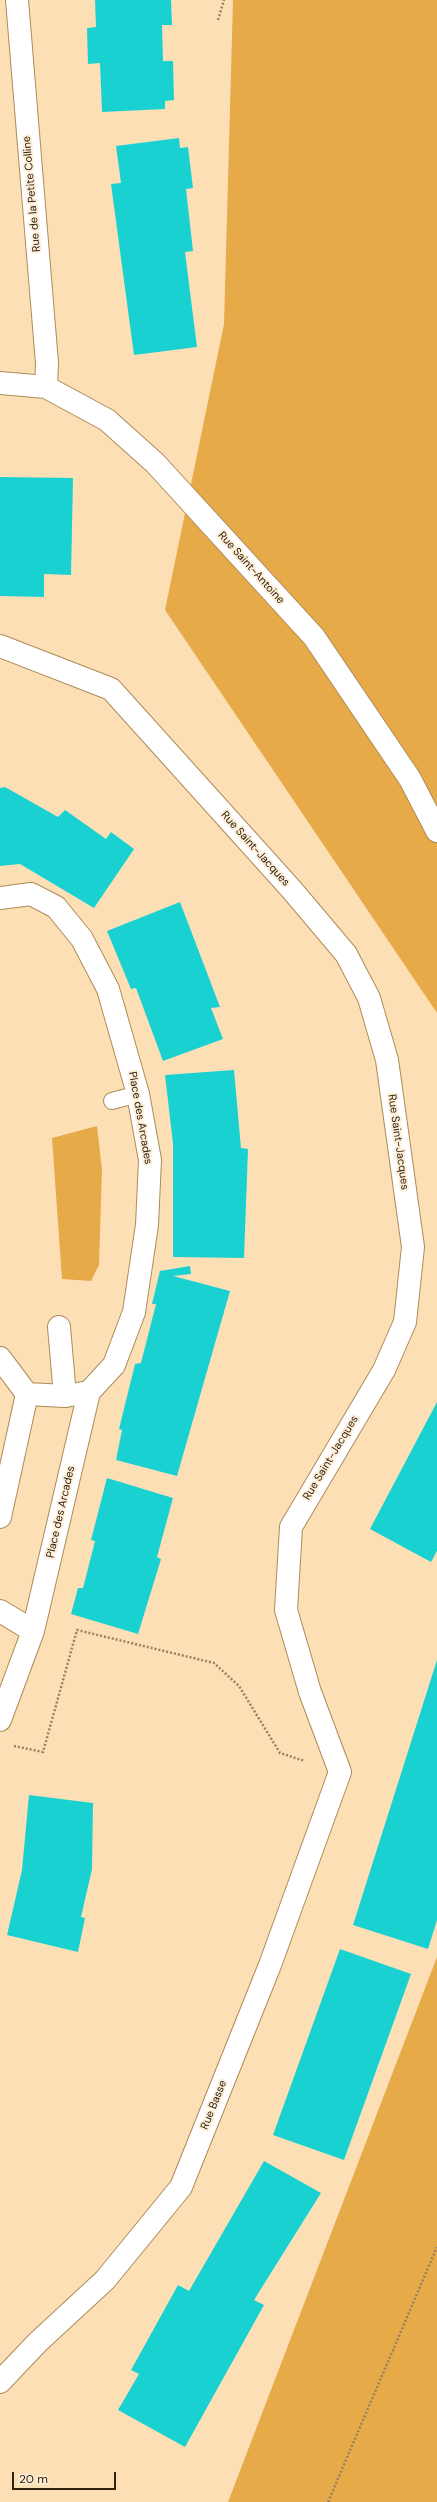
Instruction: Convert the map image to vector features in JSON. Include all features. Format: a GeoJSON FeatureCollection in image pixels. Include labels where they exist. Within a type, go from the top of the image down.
{"type":"FeatureCollection","features":[{"type":"Feature","properties":{"kind":"street","name":"Rue de la Petite Colline"},"geometry":{"type":"LineString","coordinates":[[17,0],[47,363],[46,387]]}},
{"type":"Feature","properties":{"kind":"street","name":"Rue Saint-Antoine"},"geometry":{"type":"LineString","coordinates":[[0,383],[46,387],[107,420],[156,463],[314,637],[410,779],[437,831]]}},
{"type":"Feature","properties":{"kind":"street","name":"Rue Saint-Jacques"},"geometry":{"type":"LineString","coordinates":[[0,646],[111,689],[292,890],[341,948],[369,998],[387,1060],[413,1247],[405,1322],[384,1370],[291,1527],[286,1610],[310,1692],[340,1772]]}},
{"type":"Feature","properties":{"kind":"street","name":"Place des Arcades"},"geometry":{"type":"LineString","coordinates":[[0,898],[31,894],[56,908],[82,939],[108,989],[138,1094],[150,1160],[148,1225],[135,1305],[114,1365],[89,1392],[33,1631],[0,1720]]}},
{"type":"Feature","properties":{"kind":"street"},"geometry":{"type":"LineString","coordinates":[[59,1327],[65,1396]]}},
{"type":"Feature","properties":{"kind":"street"},"geometry":{"type":"LineString","coordinates":[[0,1358],[27,1394],[0,1517]]}},
{"type":"Feature","properties":{"kind":"street"},"geometry":{"type":"LineString","coordinates":[[27,1394],[65,1396],[89,1392]]}},
{"type":"Feature","properties":{"kind":"street"},"geometry":{"type":"LineString","coordinates":[[0,1612],[33,1631]]}},
{"type":"Feature","properties":{"kind":"street","name":"Rue Basse"},"geometry":{"type":"LineString","coordinates":[[0,2382],[38,2342],[105,2280],[181,2187],[270,1965],[340,1772]]}},
{"type":"Feature","properties":{"kind":"lane"},"geometry":{"type":"LineString","coordinates":[[112,1100],[138,1094]]}},
{"type":"Feature","properties":{"kind":"path"},"geometry":{"type":"LineString","coordinates":[[218,20],[224,0]]}},
{"type":"Feature","properties":{"kind":"path"},"geometry":{"type":"LineString","coordinates":[[7,1745],[43,1752],[77,1630],[214,1663],[239,1686],[280,1753],[340,1772]]}},
{"type":"Feature","properties":{"kind":"path"},"geometry":{"type":"LineString","coordinates":[[328,2502],[437,2247]]}},
{"type":"Feature","properties":{"kind":"shaded area"},"geometry":{"type":"Polygon","coordinates":[[[233,0],[437,0],[437,1013],[165,610],[224,324],[233,0]]]}},
{"type":"Feature","properties":{"kind":"shaded area"},"geometry":{"type":"Polygon","coordinates":[[[97,1126],[102,1170],[99,1265],[91,1281],[62,1279],[52,1138],[97,1126]]]}},
{"type":"Feature","properties":{"kind":"shaded area"},"geometry":{"type":"Polygon","coordinates":[[[437,1957],[437,2502],[228,2502],[437,1957]]]}},
{"type":"Feature","properties":{"kind":"building"},"geometry":{"type":"Polygon","coordinates":[[[95,0],[171,0],[172,25],[162,25],[163,61],[173,61],[174,100],[165,101],[165,109],[102,112],[100,63],[88,64],[87,28],[96,27],[95,0]]]}},
{"type":"Feature","properties":{"kind":"building"},"geometry":{"type":"Polygon","coordinates":[[[179,138],[180,148],[188,147],[193,188],[186,189],[193,251],[185,252],[197,347],[134,355],[111,184],[121,183],[116,146],[179,138]]]}},
{"type":"Feature","properties":{"kind":"building"},"geometry":{"type":"Polygon","coordinates":[[[0,477],[73,478],[71,575],[44,574],[44,597],[0,596],[0,477]]]}},
{"type":"Feature","properties":{"kind":"building"},"geometry":{"type":"Polygon","coordinates":[[[5,787],[58,817],[65,810],[106,839],[111,832],[134,849],[94,908],[20,864],[0,866],[0,788],[5,787]]]}},
{"type":"Feature","properties":{"kind":"building"},"geometry":{"type":"Polygon","coordinates":[[[180,902],[220,1007],[211,1008],[223,1039],[163,1061],[136,988],[131,989],[107,931],[180,902]]]}},
{"type":"Feature","properties":{"kind":"building"},"geometry":{"type":"Polygon","coordinates":[[[234,1070],[241,1148],[248,1149],[244,1258],[173,1257],[173,1144],[165,1075],[234,1070]]]}},
{"type":"Feature","properties":{"kind":"building"},"geometry":{"type":"Polygon","coordinates":[[[190,1266],[191,1274],[173,1276],[230,1291],[177,1476],[116,1460],[122,1430],[119,1429],[135,1364],[141,1363],[156,1304],[152,1304],[160,1271],[190,1266]]]}},
{"type":"Feature","properties":{"kind":"building"},"geometry":{"type":"Polygon","coordinates":[[[437,1402],[437,1551],[431,1562],[370,1529],[437,1402]]]}},
{"type":"Feature","properties":{"kind":"building"},"geometry":{"type":"Polygon","coordinates":[[[107,1478],[173,1498],[157,1557],[161,1559],[138,1634],[71,1614],[78,1588],[83,1588],[95,1541],[91,1540],[107,1478]]]}},
{"type":"Feature","properties":{"kind":"building"},"geometry":{"type":"Polygon","coordinates":[[[437,1660],[437,1920],[428,1949],[353,1925],[437,1660]]]}},
{"type":"Feature","properties":{"kind":"building"},"geometry":{"type":"Polygon","coordinates":[[[29,1795],[93,1803],[92,1869],[81,1917],[85,1918],[78,1952],[7,1935],[22,1870],[29,1795]]]}},
{"type":"Feature","properties":{"kind":"building"},"geometry":{"type":"Polygon","coordinates":[[[340,1949],[411,1974],[344,2160],[273,2135],[340,1949]]]}},
{"type":"Feature","properties":{"kind":"building"},"geometry":{"type":"Polygon","coordinates":[[[264,2161],[321,2193],[254,2300],[264,2305],[185,2447],[118,2410],[139,2374],[131,2370],[178,2285],[189,2291],[264,2161]]]}}]}
